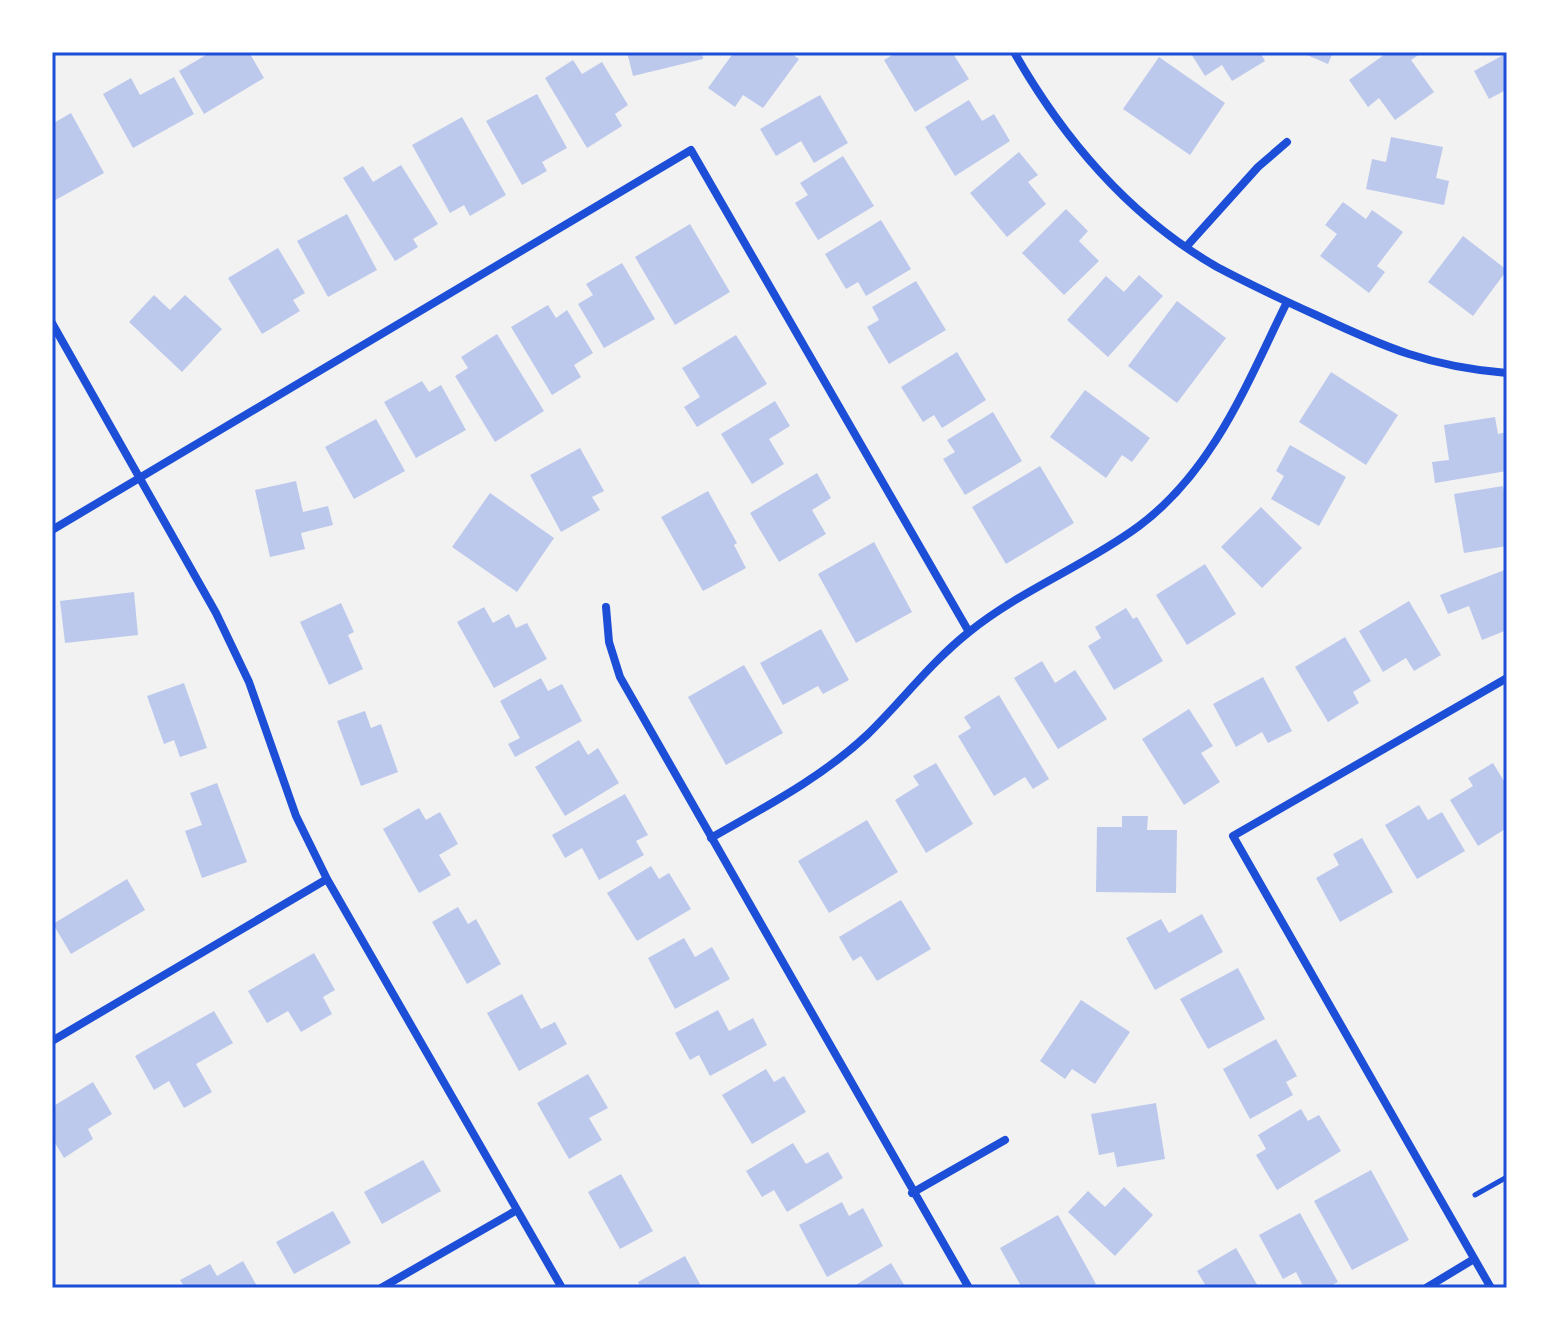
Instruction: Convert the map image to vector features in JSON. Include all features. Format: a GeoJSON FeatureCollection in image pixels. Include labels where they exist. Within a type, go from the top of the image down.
{"type":"FeatureCollection","features":[{"type":"Feature","properties":{"kind":"street"},"geometry":{"type":"LineString","coordinates":[[1014,52],[1062,127],[1090,162],[1135,208],[1186,247],[1287,302],[1371,341],[1415,358],[1467,370],[1507,373]]}},
{"type":"Feature","properties":{"kind":"street"},"geometry":{"type":"LineString","coordinates":[[1186,247],[1258,167],[1287,142]]}},
{"type":"Feature","properties":{"kind":"street"},"geometry":{"type":"LineString","coordinates":[[52,530],[691,150],[969,632]]}},
{"type":"Feature","properties":{"kind":"street"},"geometry":{"type":"LineString","coordinates":[[711,838],[831,766],[868,733],[928,667],[969,632],[1107,548],[1140,525],[1174,495],[1204,461],[1228,423],[1287,302]]}},
{"type":"Feature","properties":{"kind":"street"},"geometry":{"type":"LineString","coordinates":[[52,323],[216,613],[249,682],[296,816],[327,879],[562,1288]]}},
{"type":"Feature","properties":{"kind":"street"},"geometry":{"type":"LineString","coordinates":[[606,607],[609,642],[620,677],[969,1288]]}},
{"type":"Feature","properties":{"kind":"street"},"geometry":{"type":"LineString","coordinates":[[1491,1288],[1233,836],[1507,678]]}},
{"type":"Feature","properties":{"kind":"street"},"geometry":{"type":"LineString","coordinates":[[52,1041],[327,879]]}},
{"type":"Feature","properties":{"kind":"street"},"geometry":{"type":"LineString","coordinates":[[912,1193],[1005,1140]]}},
{"type":"Feature","properties":{"kind":"street"},"geometry":{"type":"LineString","coordinates":[[381,1288],[517,1210]]}},
{"type":"Feature","properties":{"kind":"street"},"geometry":{"type":"LineString","coordinates":[[1426,1288],[1474,1259]]}},
{"type":"Feature","properties":{"kind":"path"},"geometry":{"type":"LineString","coordinates":[[1475,1195],[1507,1177]]}},
{"type":"Feature","properties":{"kind":"building"},"geometry":{"type":"Polygon","coordinates":[[[211,52],[249,52],[264,78],[204,114],[179,71],[211,52]]]}},
{"type":"Feature","properties":{"kind":"building"},"geometry":{"type":"Polygon","coordinates":[[[627,52],[702,52],[703,59],[633,76],[627,52]]]}},
{"type":"Feature","properties":{"kind":"building"},"geometry":{"type":"Polygon","coordinates":[[[734,52],[789,52],[799,59],[763,108],[743,95],[735,107],[708,88],[734,52]]]}},
{"type":"Feature","properties":{"kind":"building"},"geometry":{"type":"Polygon","coordinates":[[[897,52],[928,52],[930,55],[952,52],[969,79],[915,112],[884,60],[897,52]]]}},
{"type":"Feature","properties":{"kind":"building"},"geometry":{"type":"Polygon","coordinates":[[[1190,52],[1260,52],[1265,61],[1232,81],[1222,65],[1205,76],[1190,52]]]}},
{"type":"Feature","properties":{"kind":"building"},"geometry":{"type":"Polygon","coordinates":[[[1300,52],[1333,52],[1328,64],[1300,52]]]}},
{"type":"Feature","properties":{"kind":"building"},"geometry":{"type":"Polygon","coordinates":[[[1388,52],[1423,52],[1411,60],[1434,92],[1395,120],[1379,98],[1368,107],[1349,80],[1388,52]]]}},
{"type":"Feature","properties":{"kind":"building"},"geometry":{"type":"Polygon","coordinates":[[[1507,53],[1507,97],[1504,91],[1489,99],[1474,71],[1507,53]]]}},
{"type":"Feature","properties":{"kind":"building"},"geometry":{"type":"Polygon","coordinates":[[[1159,57],[1225,103],[1190,155],[1123,109],[1159,57]]]}},
{"type":"Feature","properties":{"kind":"building"},"geometry":{"type":"Polygon","coordinates":[[[573,60],[582,74],[602,62],[628,105],[615,114],[622,126],[587,148],[545,78],[573,60]]]}},
{"type":"Feature","properties":{"kind":"building"},"geometry":{"type":"Polygon","coordinates":[[[174,77],[194,114],[133,148],[103,94],[131,78],[140,95],[174,77]]]}},
{"type":"Feature","properties":{"kind":"building"},"geometry":{"type":"Polygon","coordinates":[[[537,94],[567,148],[542,162],[547,171],[522,185],[486,121],[537,94]]]}},
{"type":"Feature","properties":{"kind":"building"},"geometry":{"type":"Polygon","coordinates":[[[820,95],[848,143],[814,163],[801,141],[776,156],[760,129],[820,95]]]}},
{"type":"Feature","properties":{"kind":"building"},"geometry":{"type":"Polygon","coordinates":[[[969,100],[982,121],[994,114],[1010,141],[955,176],[925,127],[969,100]]]}},
{"type":"Feature","properties":{"kind":"building"},"geometry":{"type":"Polygon","coordinates":[[[71,113],[104,173],[52,202],[52,146],[55,145],[52,124],[71,113]]]}},
{"type":"Feature","properties":{"kind":"building"},"geometry":{"type":"Polygon","coordinates":[[[462,117],[506,195],[470,216],[464,205],[450,213],[412,145],[462,117]]]}},
{"type":"Feature","properties":{"kind":"building"},"geometry":{"type":"Polygon","coordinates":[[[1391,137],[1443,147],[1436,178],[1449,181],[1444,205],[1366,189],[1372,159],[1386,162],[1391,137]]]}},
{"type":"Feature","properties":{"kind":"building"},"geometry":{"type":"Polygon","coordinates":[[[1019,152],[1038,175],[1028,182],[1046,204],[1007,237],[970,193],[1019,152]]]}},
{"type":"Feature","properties":{"kind":"building"},"geometry":{"type":"Polygon","coordinates":[[[843,156],[874,206],[818,240],[795,203],[808,195],[800,183],[843,156]]]}},
{"type":"Feature","properties":{"kind":"building"},"geometry":{"type":"Polygon","coordinates":[[[401,165],[438,224],[413,239],[418,247],[395,261],[343,178],[363,166],[373,182],[401,165]]]}},
{"type":"Feature","properties":{"kind":"building"},"geometry":{"type":"Polygon","coordinates":[[[1343,202],[1366,219],[1372,210],[1403,232],[1377,266],[1385,272],[1369,293],[1320,256],[1337,234],[1325,225],[1343,202]]]}},
{"type":"Feature","properties":{"kind":"building"},"geometry":{"type":"Polygon","coordinates":[[[1066,209],[1088,231],[1079,241],[1099,261],[1064,295],[1022,253],[1066,209]]]}},
{"type":"Feature","properties":{"kind":"building"},"geometry":{"type":"Polygon","coordinates":[[[347,214],[377,270],[328,297],[297,241],[347,214]]]}},
{"type":"Feature","properties":{"kind":"building"},"geometry":{"type":"Polygon","coordinates":[[[881,220],[911,269],[866,296],[858,282],[846,289],[825,254],[881,220]]]}},
{"type":"Feature","properties":{"kind":"building"},"geometry":{"type":"Polygon","coordinates":[[[690,224],[730,292],[675,325],[635,257],[690,224]]]}},
{"type":"Feature","properties":{"kind":"building"},"geometry":{"type":"Polygon","coordinates":[[[1463,236],[1507,270],[1473,316],[1428,282],[1463,236]]]}},
{"type":"Feature","properties":{"kind":"building"},"geometry":{"type":"Polygon","coordinates":[[[278,248],[305,293],[293,300],[300,311],[262,334],[228,278],[278,248]]]}},
{"type":"Feature","properties":{"kind":"building"},"geometry":{"type":"Polygon","coordinates":[[[622,263],[655,319],[604,348],[578,304],[593,295],[586,284],[622,263]]]}},
{"type":"Feature","properties":{"kind":"building"},"geometry":{"type":"Polygon","coordinates":[[[1139,275],[1163,296],[1108,357],[1067,320],[1106,276],[1124,292],[1139,275]]]}},
{"type":"Feature","properties":{"kind":"building"},"geometry":{"type":"Polygon","coordinates":[[[916,281],[946,330],[889,364],[867,327],[879,320],[872,307],[916,281]]]}},
{"type":"Feature","properties":{"kind":"building"},"geometry":{"type":"Polygon","coordinates":[[[154,295],[170,310],[185,295],[222,329],[182,372],[129,322],[154,295]]]}},
{"type":"Feature","properties":{"kind":"building"},"geometry":{"type":"Polygon","coordinates":[[[1177,301],[1226,338],[1177,403],[1128,366],[1177,301]]]}},
{"type":"Feature","properties":{"kind":"building"},"geometry":{"type":"Polygon","coordinates":[[[548,305],[556,318],[567,310],[593,353],[574,365],[581,377],[552,395],[511,327],[548,305]]]}},
{"type":"Feature","properties":{"kind":"building"},"geometry":{"type":"Polygon","coordinates":[[[497,334],[544,411],[495,442],[455,376],[468,368],[461,357],[497,334]]]}},
{"type":"Feature","properties":{"kind":"building"},"geometry":{"type":"Polygon","coordinates":[[[736,335],[767,384],[697,427],[684,407],[700,397],[682,368],[736,335]]]}},
{"type":"Feature","properties":{"kind":"building"},"geometry":{"type":"Polygon","coordinates":[[[957,352],[986,400],[942,428],[934,415],[923,422],[901,387],[957,352]]]}},
{"type":"Feature","properties":{"kind":"building"},"geometry":{"type":"Polygon","coordinates":[[[1331,372],[1398,415],[1366,465],[1299,422],[1331,372]]]}},
{"type":"Feature","properties":{"kind":"building"},"geometry":{"type":"Polygon","coordinates":[[[422,381],[429,392],[441,385],[466,430],[416,458],[384,402],[422,381]]]}},
{"type":"Feature","properties":{"kind":"building"},"geometry":{"type":"Polygon","coordinates":[[[1085,390],[1150,438],[1132,462],[1122,455],[1106,478],[1050,437],[1085,390]]]}},
{"type":"Feature","properties":{"kind":"building"},"geometry":{"type":"Polygon","coordinates":[[[775,401],[790,426],[769,439],[784,464],[752,484],[721,434],[775,401]]]}},
{"type":"Feature","properties":{"kind":"building"},"geometry":{"type":"Polygon","coordinates":[[[993,412],[1022,461],[965,495],[943,459],[955,452],[947,440],[993,412]]]}},
{"type":"Feature","properties":{"kind":"building"},"geometry":{"type":"Polygon","coordinates":[[[1495,417],[1498,434],[1507,432],[1507,471],[1435,483],[1432,462],[1449,460],[1444,425],[1495,417]]]}},
{"type":"Feature","properties":{"kind":"building"},"geometry":{"type":"Polygon","coordinates":[[[376,419],[405,471],[354,499],[325,447],[376,419]]]}},
{"type":"Feature","properties":{"kind":"building"},"geometry":{"type":"Polygon","coordinates":[[[1290,445],[1346,477],[1319,526],[1271,499],[1284,476],[1276,471],[1290,445]]]}},
{"type":"Feature","properties":{"kind":"building"},"geometry":{"type":"Polygon","coordinates":[[[580,448],[604,491],[592,497],[600,510],[561,532],[530,475],[580,448]]]}},
{"type":"Feature","properties":{"kind":"building"},"geometry":{"type":"Polygon","coordinates":[[[1040,466],[1074,523],[1006,564],[972,507],[1040,466]]]}},
{"type":"Feature","properties":{"kind":"building"},"geometry":{"type":"Polygon","coordinates":[[[817,473],[831,498],[812,510],[826,534],[779,562],[750,513],[817,473]]]}},
{"type":"Feature","properties":{"kind":"building"},"geometry":{"type":"Polygon","coordinates":[[[296,481],[303,512],[328,506],[333,525],[301,533],[305,549],[270,557],[255,490],[296,481]]]}},
{"type":"Feature","properties":{"kind":"building"},"geometry":{"type":"Polygon","coordinates":[[[1503,486],[1507,509],[1507,546],[1464,553],[1454,494],[1503,486]]]}},
{"type":"Feature","properties":{"kind":"building"},"geometry":{"type":"Polygon","coordinates":[[[708,491],[737,543],[734,545],[746,568],[703,591],[661,517],[708,491]]]}},
{"type":"Feature","properties":{"kind":"building"},"geometry":{"type":"Polygon","coordinates":[[[490,493],[554,538],[517,592],[452,547],[490,493]]]}},
{"type":"Feature","properties":{"kind":"building"},"geometry":{"type":"Polygon","coordinates":[[[1261,507],[1302,548],[1262,588],[1221,547],[1261,507]]]}},
{"type":"Feature","properties":{"kind":"building"},"geometry":{"type":"Polygon","coordinates":[[[874,542],[912,612],[856,643],[818,574],[874,542]]]}},
{"type":"Feature","properties":{"kind":"building"},"geometry":{"type":"Polygon","coordinates":[[[1205,564],[1236,614],[1187,645],[1156,595],[1205,564]]]}},
{"type":"Feature","properties":{"kind":"building"},"geometry":{"type":"Polygon","coordinates":[[[1507,569],[1507,630],[1482,640],[1469,606],[1448,614],[1440,595],[1507,569]]]}},
{"type":"Feature","properties":{"kind":"building"},"geometry":{"type":"Polygon","coordinates":[[[134,592],[138,635],[65,643],[60,601],[134,592]]]}},
{"type":"Feature","properties":{"kind":"building"},"geometry":{"type":"Polygon","coordinates":[[[1409,601],[1441,655],[1414,671],[1406,658],[1383,672],[1359,631],[1409,601]]]}},
{"type":"Feature","properties":{"kind":"building"},"geometry":{"type":"Polygon","coordinates":[[[341,603],[354,632],[348,635],[363,669],[329,685],[300,622],[341,603]]]}},
{"type":"Feature","properties":{"kind":"building"},"geometry":{"type":"Polygon","coordinates":[[[484,607],[493,623],[509,614],[516,628],[527,623],[547,659],[494,688],[457,622],[484,607]]]}},
{"type":"Feature","properties":{"kind":"building"},"geometry":{"type":"Polygon","coordinates":[[[1126,608],[1133,619],[1137,617],[1163,661],[1114,690],[1088,646],[1101,638],[1095,627],[1126,608]]]}},
{"type":"Feature","properties":{"kind":"building"},"geometry":{"type":"Polygon","coordinates":[[[821,629],[849,680],[823,694],[818,686],[783,705],[760,663],[821,629]]]}},
{"type":"Feature","properties":{"kind":"building"},"geometry":{"type":"Polygon","coordinates":[[[1345,637],[1371,681],[1353,692],[1359,703],[1328,722],[1295,667],[1345,637]]]}},
{"type":"Feature","properties":{"kind":"building"},"geometry":{"type":"Polygon","coordinates":[[[1042,661],[1055,683],[1075,670],[1107,719],[1058,749],[1014,678],[1042,661]]]}},
{"type":"Feature","properties":{"kind":"building"},"geometry":{"type":"Polygon","coordinates":[[[744,665],[783,733],[726,765],[688,697],[744,665]]]}},
{"type":"Feature","properties":{"kind":"building"},"geometry":{"type":"Polygon","coordinates":[[[1263,677],[1292,731],[1268,743],[1262,732],[1236,747],[1213,704],[1263,677]]]}},
{"type":"Feature","properties":{"kind":"building"},"geometry":{"type":"Polygon","coordinates":[[[541,678],[548,691],[562,684],[582,721],[515,757],[508,744],[520,738],[500,701],[541,678]]]}},
{"type":"Feature","properties":{"kind":"building"},"geometry":{"type":"Polygon","coordinates":[[[184,683],[207,748],[180,757],[174,740],[164,744],[147,696],[184,683]]]}},
{"type":"Feature","properties":{"kind":"building"},"geometry":{"type":"Polygon","coordinates":[[[999,695],[1049,779],[1033,789],[1025,777],[994,796],[958,736],[971,728],[964,717],[999,695]]]}},
{"type":"Feature","properties":{"kind":"building"},"geometry":{"type":"Polygon","coordinates":[[[1189,709],[1213,746],[1201,753],[1220,782],[1184,805],[1142,739],[1189,709]]]}},
{"type":"Feature","properties":{"kind":"building"},"geometry":{"type":"Polygon","coordinates":[[[365,711],[371,728],[381,724],[398,772],[361,786],[337,721],[365,711]]]}},
{"type":"Feature","properties":{"kind":"building"},"geometry":{"type":"Polygon","coordinates":[[[579,740],[588,755],[598,748],[619,783],[565,816],[535,767],[579,740]]]}},
{"type":"Feature","properties":{"kind":"building"},"geometry":{"type":"Polygon","coordinates":[[[936,763],[973,824],[926,853],[895,800],[919,785],[913,776],[936,763]]]}},
{"type":"Feature","properties":{"kind":"building"},"geometry":{"type":"Polygon","coordinates":[[[1493,763],[1507,786],[1507,828],[1478,846],[1450,800],[1473,786],[1468,778],[1493,763]]]}},
{"type":"Feature","properties":{"kind":"building"},"geometry":{"type":"Polygon","coordinates":[[[217,783],[247,862],[202,878],[185,831],[202,825],[190,793],[217,783]]]}},
{"type":"Feature","properties":{"kind":"building"},"geometry":{"type":"Polygon","coordinates":[[[625,794],[648,835],[636,841],[644,855],[599,880],[582,848],[565,858],[552,835],[625,794]]]}},
{"type":"Feature","properties":{"kind":"building"},"geometry":{"type":"Polygon","coordinates":[[[1419,805],[1428,820],[1442,812],[1465,851],[1417,879],[1385,825],[1419,805]]]}},
{"type":"Feature","properties":{"kind":"building"},"geometry":{"type":"Polygon","coordinates":[[[419,808],[426,820],[440,812],[458,844],[439,855],[451,875],[419,893],[383,829],[419,808]]]}},
{"type":"Feature","properties":{"kind":"building"},"geometry":{"type":"Polygon","coordinates":[[[1122,816],[1148,816],[1147,830],[1177,830],[1176,893],[1096,892],[1097,827],[1122,827],[1122,816]]]}},
{"type":"Feature","properties":{"kind":"building"},"geometry":{"type":"Polygon","coordinates":[[[867,820],[898,872],[829,913],[798,861],[867,820]]]}},
{"type":"Feature","properties":{"kind":"building"},"geometry":{"type":"Polygon","coordinates":[[[1362,838],[1393,892],[1340,922],[1316,878],[1339,865],[1333,854],[1362,838]]]}},
{"type":"Feature","properties":{"kind":"building"},"geometry":{"type":"Polygon","coordinates":[[[651,866],[659,879],[669,873],[691,909],[637,941],[607,893],[651,866]]]}},
{"type":"Feature","properties":{"kind":"building"},"geometry":{"type":"Polygon","coordinates":[[[127,879],[145,910],[71,954],[53,924],[127,879]]]}},
{"type":"Feature","properties":{"kind":"building"},"geometry":{"type":"Polygon","coordinates":[[[901,900],[931,949],[877,981],[861,956],[853,961],[839,937],[901,900]]]}},
{"type":"Feature","properties":{"kind":"building"},"geometry":{"type":"Polygon","coordinates":[[[458,907],[468,924],[476,919],[501,964],[467,984],[432,922],[458,907]]]}},
{"type":"Feature","properties":{"kind":"building"},"geometry":{"type":"Polygon","coordinates":[[[1202,914],[1223,952],[1155,990],[1126,938],[1161,919],[1169,933],[1202,914]]]}},
{"type":"Feature","properties":{"kind":"building"},"geometry":{"type":"Polygon","coordinates":[[[684,938],[695,957],[712,947],[730,979],[675,1009],[648,958],[684,938]]]}},
{"type":"Feature","properties":{"kind":"building"},"geometry":{"type":"Polygon","coordinates":[[[314,953],[335,990],[323,997],[332,1014],[301,1032],[288,1011],[267,1023],[248,991],[314,953]]]}},
{"type":"Feature","properties":{"kind":"building"},"geometry":{"type":"Polygon","coordinates":[[[1238,968],[1265,1019],[1208,1049],[1180,999],[1238,968]]]}},
{"type":"Feature","properties":{"kind":"building"},"geometry":{"type":"Polygon","coordinates":[[[522,994],[541,1029],[555,1022],[567,1044],[519,1071],[487,1013],[522,994]]]}},
{"type":"Feature","properties":{"kind":"building"},"geometry":{"type":"Polygon","coordinates":[[[1081,1000],[1130,1032],[1095,1084],[1072,1069],[1065,1079],[1040,1061],[1081,1000]]]}},
{"type":"Feature","properties":{"kind":"building"},"geometry":{"type":"Polygon","coordinates":[[[718,1010],[729,1031],[753,1018],[767,1045],[710,1076],[699,1055],[690,1060],[675,1033],[718,1010]]]}},
{"type":"Feature","properties":{"kind":"building"},"geometry":{"type":"Polygon","coordinates":[[[214,1011],[233,1043],[196,1064],[212,1092],[184,1108],[169,1081],[154,1090],[135,1056],[214,1011]]]}},
{"type":"Feature","properties":{"kind":"building"},"geometry":{"type":"Polygon","coordinates":[[[1276,1039],[1297,1076],[1286,1082],[1293,1095],[1250,1119],[1223,1069],[1276,1039]]]}},
{"type":"Feature","properties":{"kind":"building"},"geometry":{"type":"Polygon","coordinates":[[[766,1069],[774,1082],[784,1076],[806,1112],[752,1144],[722,1095],[766,1069]]]}},
{"type":"Feature","properties":{"kind":"building"},"geometry":{"type":"Polygon","coordinates":[[[588,1074],[608,1108],[589,1118],[602,1140],[569,1159],[537,1103],[588,1074]]]}},
{"type":"Feature","properties":{"kind":"building"},"geometry":{"type":"Polygon","coordinates":[[[93,1082],[112,1114],[88,1129],[93,1139],[64,1158],[52,1138],[52,1107],[93,1082]]]}},
{"type":"Feature","properties":{"kind":"building"},"geometry":{"type":"Polygon","coordinates":[[[1156,1103],[1165,1159],[1117,1167],[1114,1152],[1099,1155],[1091,1114],[1156,1103]]]}},
{"type":"Feature","properties":{"kind":"building"},"geometry":{"type":"Polygon","coordinates":[[[1301,1109],[1308,1121],[1319,1115],[1341,1151],[1277,1190],[1256,1155],[1266,1149],[1258,1135],[1301,1109]]]}},
{"type":"Feature","properties":{"kind":"building"},"geometry":{"type":"Polygon","coordinates":[[[793,1143],[806,1164],[828,1152],[843,1178],[787,1212],[774,1190],[762,1197],[746,1171],[793,1143]]]}},
{"type":"Feature","properties":{"kind":"building"},"geometry":{"type":"Polygon","coordinates":[[[423,1160],[441,1191],[382,1224],[364,1192],[423,1160]]]}},
{"type":"Feature","properties":{"kind":"building"},"geometry":{"type":"Polygon","coordinates":[[[1371,1170],[1409,1240],[1352,1270],[1314,1201],[1371,1170]]]}},
{"type":"Feature","properties":{"kind":"building"},"geometry":{"type":"Polygon","coordinates":[[[621,1174],[653,1231],[620,1249],[588,1192],[621,1174]]]}},
{"type":"Feature","properties":{"kind":"building"},"geometry":{"type":"Polygon","coordinates":[[[1124,1187],[1153,1215],[1115,1256],[1068,1212],[1088,1191],[1105,1207],[1124,1187]]]}},
{"type":"Feature","properties":{"kind":"building"},"geometry":{"type":"Polygon","coordinates":[[[842,1202],[849,1216],[863,1208],[883,1246],[827,1277],[799,1225],[842,1202]]]}},
{"type":"Feature","properties":{"kind":"building"},"geometry":{"type":"Polygon","coordinates":[[[333,1211],[351,1243],[294,1274],[276,1242],[333,1211]]]}},
{"type":"Feature","properties":{"kind":"building"},"geometry":{"type":"Polygon","coordinates":[[[1300,1213],[1338,1282],[1326,1288],[1304,1288],[1296,1272],[1283,1279],[1259,1235],[1300,1213]]]}},
{"type":"Feature","properties":{"kind":"building"},"geometry":{"type":"Polygon","coordinates":[[[1058,1215],[1096,1284],[1088,1288],[1022,1288],[1000,1248],[1058,1215]]]}},
{"type":"Feature","properties":{"kind":"building"},"geometry":{"type":"Polygon","coordinates":[[[1236,1248],[1259,1288],[1207,1288],[1197,1271],[1236,1248]]]}},
{"type":"Feature","properties":{"kind":"building"},"geometry":{"type":"Polygon","coordinates":[[[685,1256],[702,1288],[641,1288],[638,1282],[685,1256]]]}},
{"type":"Feature","properties":{"kind":"building"},"geometry":{"type":"Polygon","coordinates":[[[243,1261],[258,1288],[185,1288],[180,1280],[210,1264],[217,1276],[243,1261]]]}},
{"type":"Feature","properties":{"kind":"building"},"geometry":{"type":"Polygon","coordinates":[[[891,1263],[906,1288],[851,1288],[891,1263]]]}}]}
